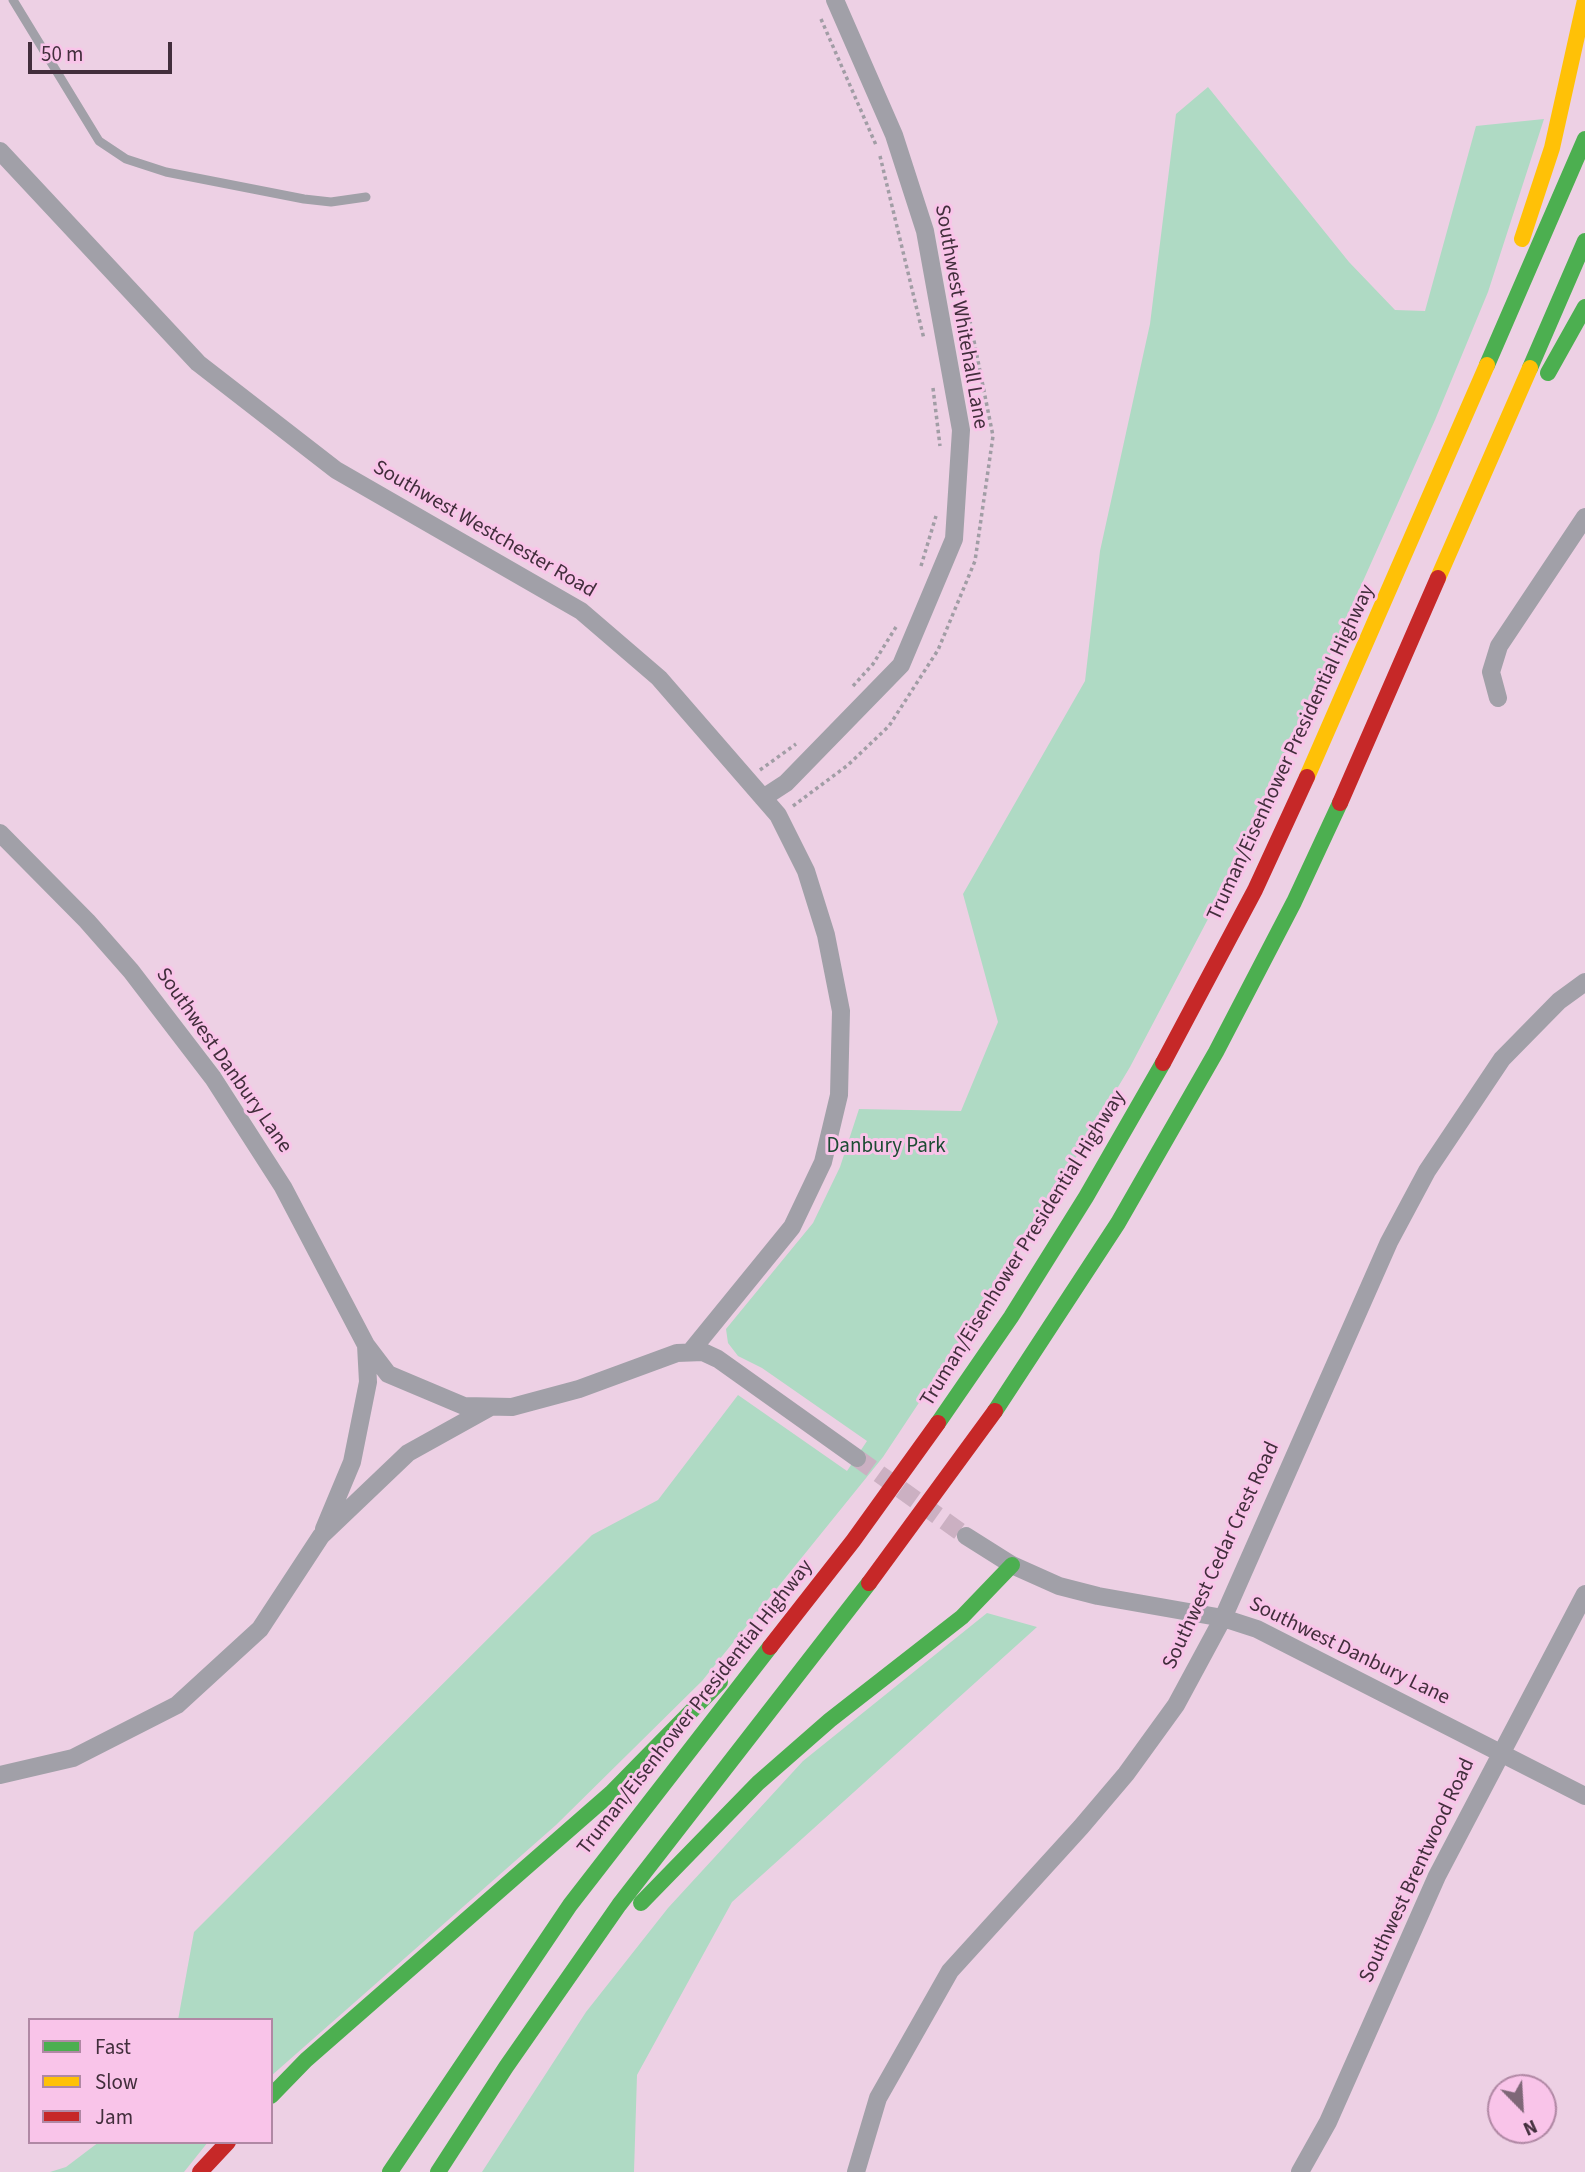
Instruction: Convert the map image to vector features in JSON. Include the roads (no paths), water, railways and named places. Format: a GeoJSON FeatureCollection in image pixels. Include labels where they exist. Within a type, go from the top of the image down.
{"type":"FeatureCollection","features":[{"type":"Feature","properties":{"kind":"highway"},"geometry":{"type":"LineString","coordinates":[[1472,400],[1552,148],[1585,0]]}},
{"type":"Feature","properties":{"kind":"highway","name":"Truman/Eisenhower Presidential Highway"},"geometry":{"type":"LineString","coordinates":[[390,2172],[570,1905],[853,1541],[955,1399],[1086,1196],[1210,976],[1255,890],[1326,737],[1585,139]]}},
{"type":"Feature","properties":{"kind":"highway"},"geometry":{"type":"LineString","coordinates":[[438,2172],[568,1976],[671,1837],[915,1524],[1008,1393],[1118,1223],[1216,1052],[1294,902],[1585,242]]}},
{"type":"Feature","properties":{"kind":"highway"},"geometry":{"type":"LineString","coordinates":[[1456,539],[1585,307]]}},
{"type":"Feature","properties":{"kind":"highway"},"geometry":{"type":"LineString","coordinates":[[273,2094],[306,2060],[611,1793],[853,1541]]}},
{"type":"Feature","properties":{"kind":"highway"},"geometry":{"type":"LineString","coordinates":[[568,1976],[758,1783],[830,1720],[962,1617],[1012,1565]]}},
{"type":"Feature","properties":{"kind":"highway"},"geometry":{"type":"LineString","coordinates":[[455,2172],[506,2067]]}},
{"type":"Feature","properties":{"kind":"highway"},"geometry":{"type":"LineString","coordinates":[[200,2172],[228,2144]]}},
{"type":"Feature","properties":{"kind":"highway"},"geometry":{"type":"LineString","coordinates":[[212,2172],[229,2144]]}},
{"type":"Feature","properties":{"kind":"street","name":"Southwest Whitehall Lane"},"geometry":{"type":"LineString","coordinates":[[763,798],[786,783],[901,665],[954,539],[961,430],[925,230],[894,135],[835,0]]}},
{"type":"Feature","properties":{"kind":"street","name":"Southwest Westchester Road"},"geometry":{"type":"LineString","coordinates":[[0,151],[198,363],[336,470],[581,611],[659,678],[778,815],[806,871],[826,935],[841,1011],[839,1095],[823,1162],[792,1227],[691,1351]]}},
{"type":"Feature","properties":{"kind":"street"},"geometry":{"type":"LineString","coordinates":[[1498,698],[1492,672],[1499,646],[1585,517]]}},
{"type":"Feature","properties":{"kind":"street","name":"Southwest Danbury Lane"},"geometry":{"type":"LineString","coordinates":[[0,833],[87,921],[131,971],[212,1078],[283,1187],[366,1345],[388,1374],[405,1384],[464,1406],[489,1408],[531,1403],[609,1378],[650,1361],[691,1351]]}},
{"type":"Feature","properties":{"kind":"street","name":"Southwest Cedar Crest Road"},"geometry":{"type":"LineString","coordinates":[[856,2172],[878,2098],[950,1971],[1126,1774],[1176,1705],[1223,1618],[1389,1242],[1427,1171],[1502,1059],[1540,1018],[1585,982]]}},
{"type":"Feature","properties":{"kind":"street","name":"Southwest Danbury Lane"},"geometry":{"type":"LineString","coordinates":[[321,1536],[352,1462],[368,1382],[366,1345]]}},
{"type":"Feature","properties":{"kind":"street"},"geometry":{"type":"LineString","coordinates":[[691,1351],[718,1359],[857,1458]]}},
{"type":"Feature","properties":{"kind":"street"},"geometry":{"type":"LineString","coordinates":[[0,1776],[73,1758],[177,1704],[260,1629],[321,1536],[408,1453],[489,1408]]}},
{"type":"Feature","properties":{"kind":"street","name":"Southwest Danbury Lane"},"geometry":{"type":"LineString","coordinates":[[965,1536],[1012,1565],[1059,1586],[1098,1596],[1223,1618],[1257,1629],[1585,1796]]}},
{"type":"Feature","properties":{"kind":"street","name":"Southwest Brentwood Road"},"geometry":{"type":"LineString","coordinates":[[1300,2172],[1328,2122],[1437,1876],[1499,1753],[1585,1594]]}},
{"type":"Feature","properties":{"kind":"lane"},"geometry":{"type":"LineString","coordinates":[[13,0],[99,141],[126,159],[166,172],[304,200],[331,202],[366,197]]}},
{"type":"Feature","properties":{"kind":"tunnel"},"geometry":{"type":"LineString","coordinates":[[857,1458],[966,1536]]}},
{"type":"Feature","properties":{"kind":"park label","name":"Danbury Park"},"geometry":{"type":"Point","coordinates":[886,1147]}}]}
